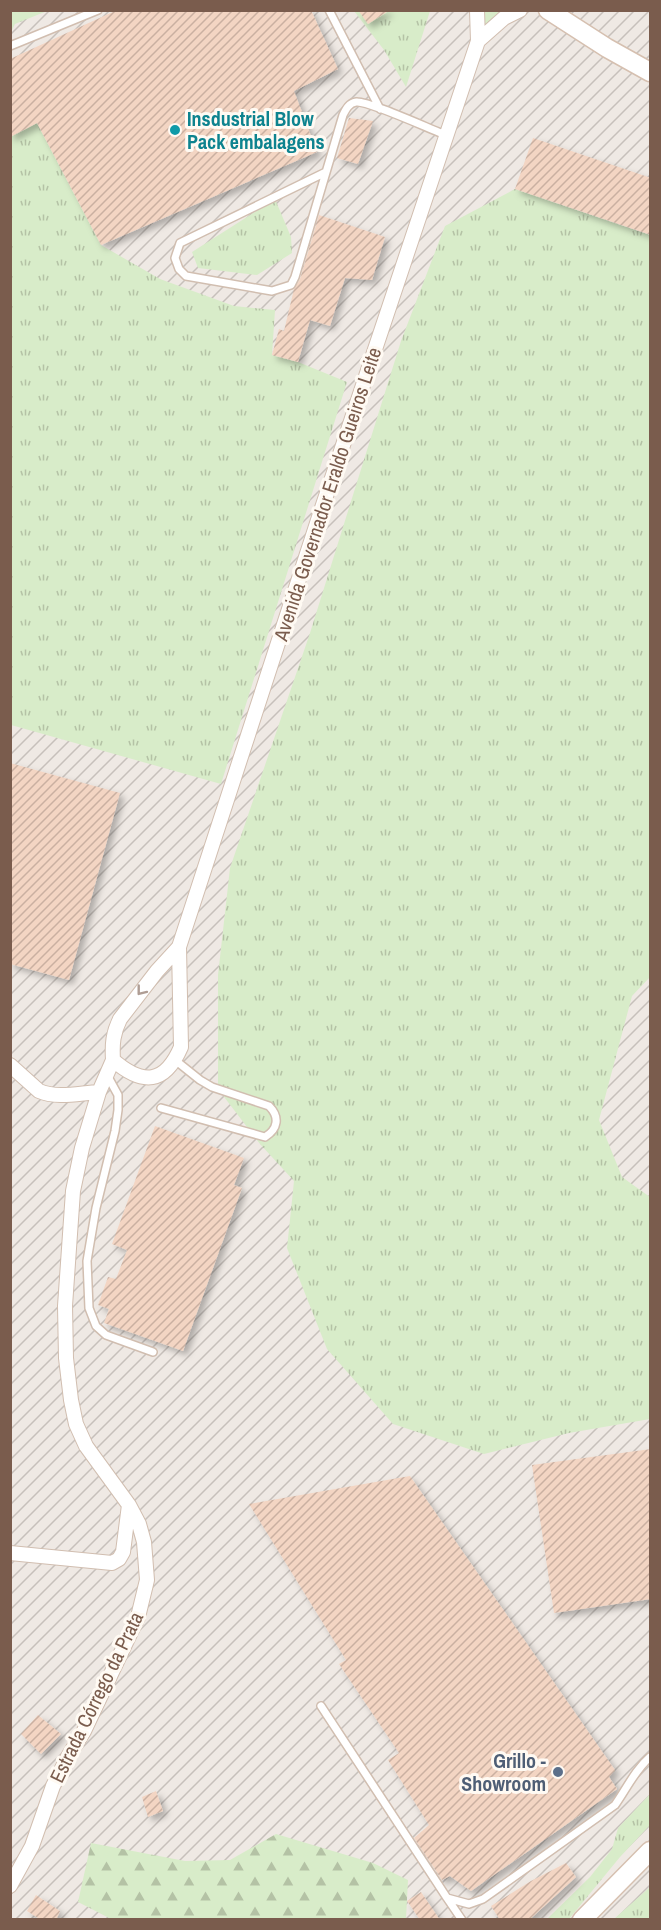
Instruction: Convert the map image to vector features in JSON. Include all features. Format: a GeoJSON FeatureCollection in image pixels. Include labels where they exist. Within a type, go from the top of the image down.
{"type":"FeatureCollection","features":[{"type":"Feature","properties":{"kind":"street","name":"Avenida Governador Eraldo Gueiros Leite"},"geometry":{"type":"LineString","coordinates":[[175,1060],[182,1047],[179,947],[320,514],[478,41],[477,10]]}},
{"type":"Feature","properties":{"kind":"street","name":"Avenida Governador Eraldo Gueiros Leite"},"geometry":{"type":"LineString","coordinates":[[478,41],[504,18],[520,10]]}},
{"type":"Feature","properties":{"kind":"street"},"geometry":{"type":"LineString","coordinates":[[548,10],[607,48],[651,72]]}},
{"type":"Feature","properties":{"kind":"street","name":"Avenida Governador Eraldo Gueiros Leite"},"geometry":{"type":"LineString","coordinates":[[113,1059],[114,1035],[120,1019],[157,971],[179,947]]}},
{"type":"Feature","properties":{"kind":"street"},"geometry":{"type":"LineString","coordinates":[[113,1059],[127,1072],[141,1077],[167,1071],[175,1060]]}},
{"type":"Feature","properties":{"kind":"street","name":"Estrada Córrego da Prata"},"geometry":{"type":"LineString","coordinates":[[10,1886],[32,1846],[53,1786],[84,1731],[138,1617],[147,1580],[144,1542],[139,1524],[129,1505],[86,1446],[76,1424],[66,1358],[65,1306],[73,1191],[82,1148],[99,1092],[113,1059]]}},
{"type":"Feature","properties":{"kind":"street"},"geometry":{"type":"LineString","coordinates":[[10,1065],[39,1091],[45,1093],[56,1095],[99,1092]]}},
{"type":"Feature","properties":{"kind":"street"},"geometry":{"type":"LineString","coordinates":[[10,1553],[112,1563],[119,1559],[123,1552],[129,1505]]}},
{"type":"Feature","properties":{"kind":"street"},"geometry":{"type":"LineString","coordinates":[[582,1920],[651,1851]]}},
{"type":"Feature","properties":{"kind":"lane"},"geometry":{"type":"LineString","coordinates":[[10,46],[98,10]]}},
{"type":"Feature","properties":{"kind":"lane"},"geometry":{"type":"LineString","coordinates":[[329,10],[380,109]]}},
{"type":"Feature","properties":{"kind":"lane"},"geometry":{"type":"LineString","coordinates":[[326,172],[180,243],[175,258],[179,268],[186,276],[272,291],[291,285],[295,277],[326,172],[342,115],[354,103],[359,102],[380,109],[446,135]]}},
{"type":"Feature","properties":{"kind":"lane"},"geometry":{"type":"LineString","coordinates":[[161,1108],[265,1137],[275,1126],[277,1119],[275,1112],[269,1106],[212,1087],[175,1060]]}},
{"type":"Feature","properties":{"kind":"lane"},"geometry":{"type":"LineString","coordinates":[[107,1075],[118,1095],[118,1110],[96,1208],[87,1261],[89,1308],[96,1326],[106,1335],[153,1352]]}},
{"type":"Feature","properties":{"kind":"lane"},"geometry":{"type":"LineString","coordinates":[[321,1706],[462,1920]]}},
{"type":"Feature","properties":{"kind":"lane"},"geometry":{"type":"LineString","coordinates":[[447,1898],[469,1904],[483,1899],[615,1805],[641,1764],[651,1757]]}},
{"type":"Feature","properties":{"kind":"shaded area"},"geometry":{"type":"Polygon","coordinates":[[[11,11],[650,11],[650,1919],[11,1919],[11,11]]]}},
{"type":"Feature","properties":{"kind":"green space"},"geometry":{"type":"Polygon","coordinates":[[[11,10],[47,11],[15,24],[11,32],[11,10]]]}},
{"type":"Feature","properties":{"kind":"green space"},"geometry":{"type":"Polygon","coordinates":[[[354,11],[430,11],[406,87],[384,50],[354,11]]]}},
{"type":"Feature","properties":{"kind":"green space"},"geometry":{"type":"Polygon","coordinates":[[[480,11],[504,11],[499,12],[478,40],[480,11]]]}},
{"type":"Feature","properties":{"kind":"green space"},"geometry":{"type":"Polygon","coordinates":[[[37,123],[101,245],[160,279],[234,306],[275,310],[272,355],[298,362],[347,382],[221,784],[11,725],[10,137],[37,123]]]}},
{"type":"Feature","properties":{"kind":"green space"},"geometry":{"type":"Polygon","coordinates":[[[515,189],[650,235],[650,977],[632,996],[599,1120],[622,1177],[650,1197],[650,1419],[569,1433],[484,1454],[393,1424],[327,1349],[287,1248],[294,1181],[260,1144],[218,1089],[218,975],[230,868],[310,633],[401,341],[445,226],[515,189]]]}},
{"type":"Feature","properties":{"kind":"green space"},"geometry":{"type":"Polygon","coordinates":[[[275,199],[291,237],[292,253],[257,275],[198,268],[192,252],[275,199]]]}},
{"type":"Feature","properties":{"kind":"green space"},"geometry":{"type":"Polygon","coordinates":[[[650,1794],[650,1825],[620,1857],[569,1919],[547,1919],[590,1877],[612,1849],[618,1828],[650,1794]]]}},
{"type":"Feature","properties":{"kind":"green space"},"geometry":{"type":"Polygon","coordinates":[[[276,1834],[373,1863],[408,1880],[406,1919],[111,1919],[78,1902],[91,1843],[185,1861],[230,1860],[276,1834]]]}},
{"type":"Feature","properties":{"kind":"green space"},"geometry":{"type":"Polygon","coordinates":[[[650,1887],[650,1919],[614,1919],[650,1887]]]}},
{"type":"Feature","properties":{"kind":"building","name":"Insdustrial Blow Pack embalagens"},"geometry":{"type":"Polygon","coordinates":[[[117,10],[311,10],[338,69],[294,91],[317,152],[101,245],[37,123],[10,137],[10,59],[117,10]]]}},
{"type":"Feature","properties":{"kind":"building"},"geometry":{"type":"Polygon","coordinates":[[[358,10],[390,10],[368,24],[358,10]]]}},
{"type":"Feature","properties":{"kind":"building"},"geometry":{"type":"Polygon","coordinates":[[[349,118],[373,121],[358,164],[337,158],[349,118]]]}},
{"type":"Feature","properties":{"kind":"building"},"geometry":{"type":"Polygon","coordinates":[[[533,138],[651,178],[651,235],[515,189],[533,138]]]}},
{"type":"Feature","properties":{"kind":"building"},"geometry":{"type":"Polygon","coordinates":[[[319,215],[385,237],[372,280],[345,278],[330,326],[310,320],[298,362],[272,355],[279,329],[284,331],[294,289],[300,279],[319,215]]]}},
{"type":"Feature","properties":{"kind":"building"},"geometry":{"type":"Polygon","coordinates":[[[10,763],[120,793],[69,980],[10,964],[10,763]]]}},
{"type":"Feature","properties":{"kind":"building"},"geometry":{"type":"Polygon","coordinates":[[[155,1126],[244,1158],[234,1185],[242,1188],[183,1351],[104,1323],[109,1309],[98,1305],[108,1277],[116,1279],[127,1250],[112,1244],[155,1126]]]}},
{"type":"Feature","properties":{"kind":"building"},"geometry":{"type":"Polygon","coordinates":[[[651,1449],[651,1599],[554,1613],[532,1465],[651,1449]]]}},
{"type":"Feature","properties":{"kind":"building"},"geometry":{"type":"Polygon","coordinates":[[[410,1476],[615,1770],[609,1777],[617,1789],[471,1891],[450,1876],[442,1880],[414,1838],[429,1825],[388,1760],[399,1753],[339,1664],[346,1660],[249,1504],[410,1476]]]}},
{"type":"Feature","properties":{"kind":"building"},"geometry":{"type":"Polygon","coordinates":[[[38,1715],[61,1734],[41,1754],[21,1734],[38,1715]]]}},
{"type":"Feature","properties":{"kind":"building"},"geometry":{"type":"Polygon","coordinates":[[[156,1791],[163,1811],[148,1817],[142,1797],[156,1791]]]}},
{"type":"Feature","properties":{"kind":"building"},"geometry":{"type":"Polygon","coordinates":[[[566,1863],[576,1877],[529,1920],[500,1920],[491,1906],[566,1863]]]}},
{"type":"Feature","properties":{"kind":"building"},"geometry":{"type":"Polygon","coordinates":[[[421,1892],[440,1920],[420,1920],[407,1901],[421,1892]]]}},
{"type":"Feature","properties":{"kind":"building"},"geometry":{"type":"Polygon","coordinates":[[[36,1895],[60,1911],[56,1920],[41,1920],[27,1911],[36,1895]]]}},
{"type":"Feature","properties":{"kind":"place","name":"Insdustrial Blow Pack embalagens"},"geometry":{"type":"Point","coordinates":[175,130]}},
{"type":"Feature","properties":{"kind":"place","name":"Grillo - Showroom"},"geometry":{"type":"Point","coordinates":[558,1772]}}]}
